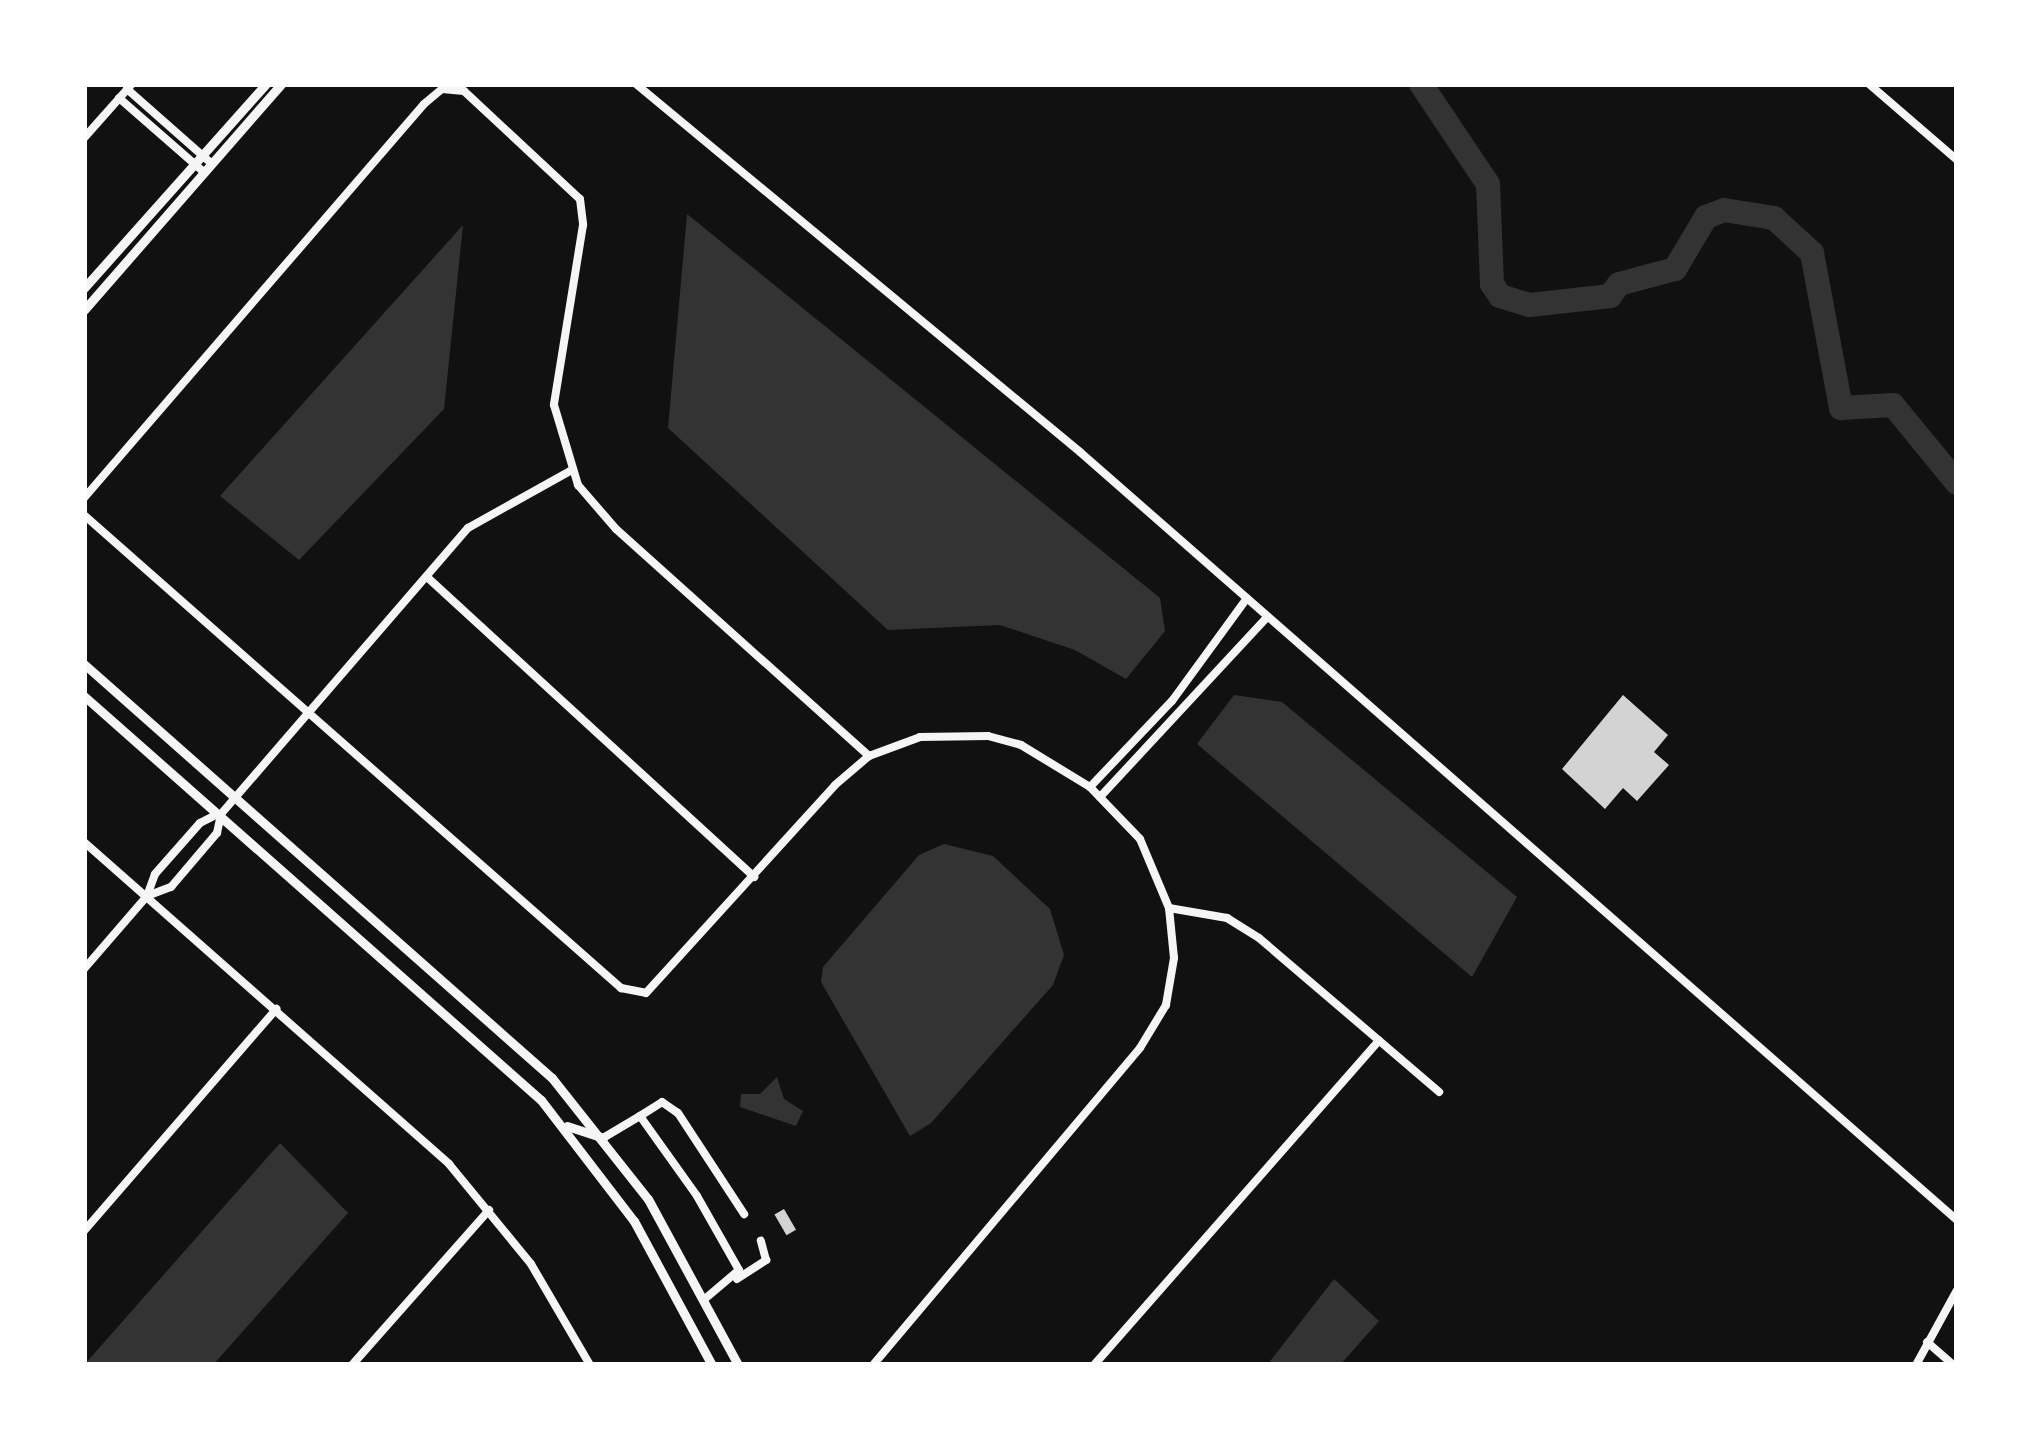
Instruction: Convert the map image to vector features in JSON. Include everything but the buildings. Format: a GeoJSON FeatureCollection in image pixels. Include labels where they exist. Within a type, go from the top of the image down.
{"type":"FeatureCollection","features":[{"type":"Feature","properties":{"kind":"street"},"geometry":{"type":"LineString","coordinates":[[84,288],[266,84]]}},
{"type":"Feature","properties":{"kind":"street"},"geometry":{"type":"LineString","coordinates":[[84,310],[281,84]]}},
{"type":"Feature","properties":{"kind":"street"},"geometry":{"type":"LineString","coordinates":[[636,84],[1247,598],[1957,1220]]}},
{"type":"Feature","properties":{"kind":"street"},"geometry":{"type":"LineString","coordinates":[[1869,84],[1957,160]]}},
{"type":"Feature","properties":{"kind":"street"},"geometry":{"type":"LineString","coordinates":[[84,138],[130,87],[198,159]]}},
{"type":"Feature","properties":{"kind":"street"},"geometry":{"type":"LineString","coordinates":[[84,498],[424,104],[452,88],[476,100],[580,199],[583,225],[554,384],[571,471],[616,529],[869,756]]}},
{"type":"Feature","properties":{"kind":"street"},"geometry":{"type":"LineString","coordinates":[[119,98],[208,168]]}},
{"type":"Feature","properties":{"kind":"street"},"geometry":{"type":"LineString","coordinates":[[84,969],[146,896],[155,874],[200,823],[221,814],[468,528],[571,471]]}},
{"type":"Feature","properties":{"kind":"street"},"geometry":{"type":"LineString","coordinates":[[84,515],[621,988],[646,993],[869,756],[920,737],[988,736],[1021,745],[1090,788],[1139,839],[1169,908],[1174,958],[1166,1005],[1140,1048],[873,1365]]}},
{"type":"Feature","properties":{"kind":"street"},"geometry":{"type":"LineString","coordinates":[[427,577],[754,877]]}},
{"type":"Feature","properties":{"kind":"street"},"geometry":{"type":"LineString","coordinates":[[1090,788],[1172,701],[1247,598]]}},
{"type":"Feature","properties":{"kind":"street"},"geometry":{"type":"LineString","coordinates":[[1100,797],[1267,617]]}},
{"type":"Feature","properties":{"kind":"street"},"geometry":{"type":"LineString","coordinates":[[84,664],[494,1022],[603,1138],[706,1298],[738,1365]]}},
{"type":"Feature","properties":{"kind":"street"},"geometry":{"type":"LineString","coordinates":[[84,695],[490,1049],[553,1115],[634,1221],[712,1365]]}},
{"type":"Feature","properties":{"kind":"street"},"geometry":{"type":"LineString","coordinates":[[146,896],[171,887],[217,833],[221,814]]}},
{"type":"Feature","properties":{"kind":"street"},"geometry":{"type":"LineString","coordinates":[[84,842],[424,1138],[489,1210],[585,1362]]}},
{"type":"Feature","properties":{"kind":"street"},"geometry":{"type":"LineString","coordinates":[[1169,908],[1201,910],[1243,928],[1438,1092]]}},
{"type":"Feature","properties":{"kind":"street"},"geometry":{"type":"LineString","coordinates":[[84,1231],[276,1009]]}},
{"type":"Feature","properties":{"kind":"street"},"geometry":{"type":"LineString","coordinates":[[1094,1365],[1379,1041]]}},
{"type":"Feature","properties":{"kind":"street"},"geometry":{"type":"LineString","coordinates":[[553,1115],[579,1134],[603,1138],[662,1102],[678,1113],[744,1214]]}},
{"type":"Feature","properties":{"kind":"street"},"geometry":{"type":"LineString","coordinates":[[640,1117],[697,1196],[739,1270],[736,1279]]}},
{"type":"Feature","properties":{"kind":"street"},"geometry":{"type":"LineString","coordinates":[[352,1365],[489,1210]]}},
{"type":"Feature","properties":{"kind":"street"},"geometry":{"type":"LineString","coordinates":[[688,1315],[766,1260],[761,1241]]}},
{"type":"Feature","properties":{"kind":"street"},"geometry":{"type":"LineString","coordinates":[[1916,1365],[1957,1290]]}},
{"type":"Feature","properties":{"kind":"street"},"geometry":{"type":"LineString","coordinates":[[1927,1342],[1953,1365]]}},
{"type":"Feature","properties":{"kind":"shaded area"},"geometry":{"type":"Polygon","coordinates":[[[687,214],[1160,598],[1165,631],[1126,679],[1075,650],[1000,625],[888,630],[668,428],[687,214]]]}},
{"type":"Feature","properties":{"kind":"shaded area"},"geometry":{"type":"Polygon","coordinates":[[[463,225],[444,409],[299,560],[220,496],[463,225]]]}},
{"type":"Feature","properties":{"kind":"shaded area"},"geometry":{"type":"Polygon","coordinates":[[[1234,695],[1282,702],[1517,897],[1472,977],[1197,744],[1234,695]]]}},
{"type":"Feature","properties":{"kind":"shaded area"},"geometry":{"type":"Polygon","coordinates":[[[944,844],[993,856],[1050,909],[1064,955],[1053,985],[931,1123],[910,1136],[821,982],[823,967],[919,855],[944,844]]]}},
{"type":"Feature","properties":{"kind":"shaded area"},"geometry":{"type":"Polygon","coordinates":[[[777,1077],[784,1099],[803,1111],[796,1126],[740,1107],[741,1094],[760,1094],[777,1077]]]}},
{"type":"Feature","properties":{"kind":"shaded area"},"geometry":{"type":"Polygon","coordinates":[[[280,1143],[348,1213],[213,1365],[84,1365],[280,1143]]]}},
{"type":"Feature","properties":{"kind":"shaded area"},"geometry":{"type":"Polygon","coordinates":[[[1334,1279],[1379,1321],[1340,1365],[1267,1365],[1334,1279]]]}},
{"type":"Feature","properties":{"kind":"waterway"},"geometry":{"type":"LineString","coordinates":[[1421,84],[1488,184],[1492,284],[1500,296],[1530,305],[1610,296],[1619,284],[1675,269],[1706,217],[1724,210],[1774,218],[1812,253],[1841,408],[1893,405],[1957,483]]}}]}
